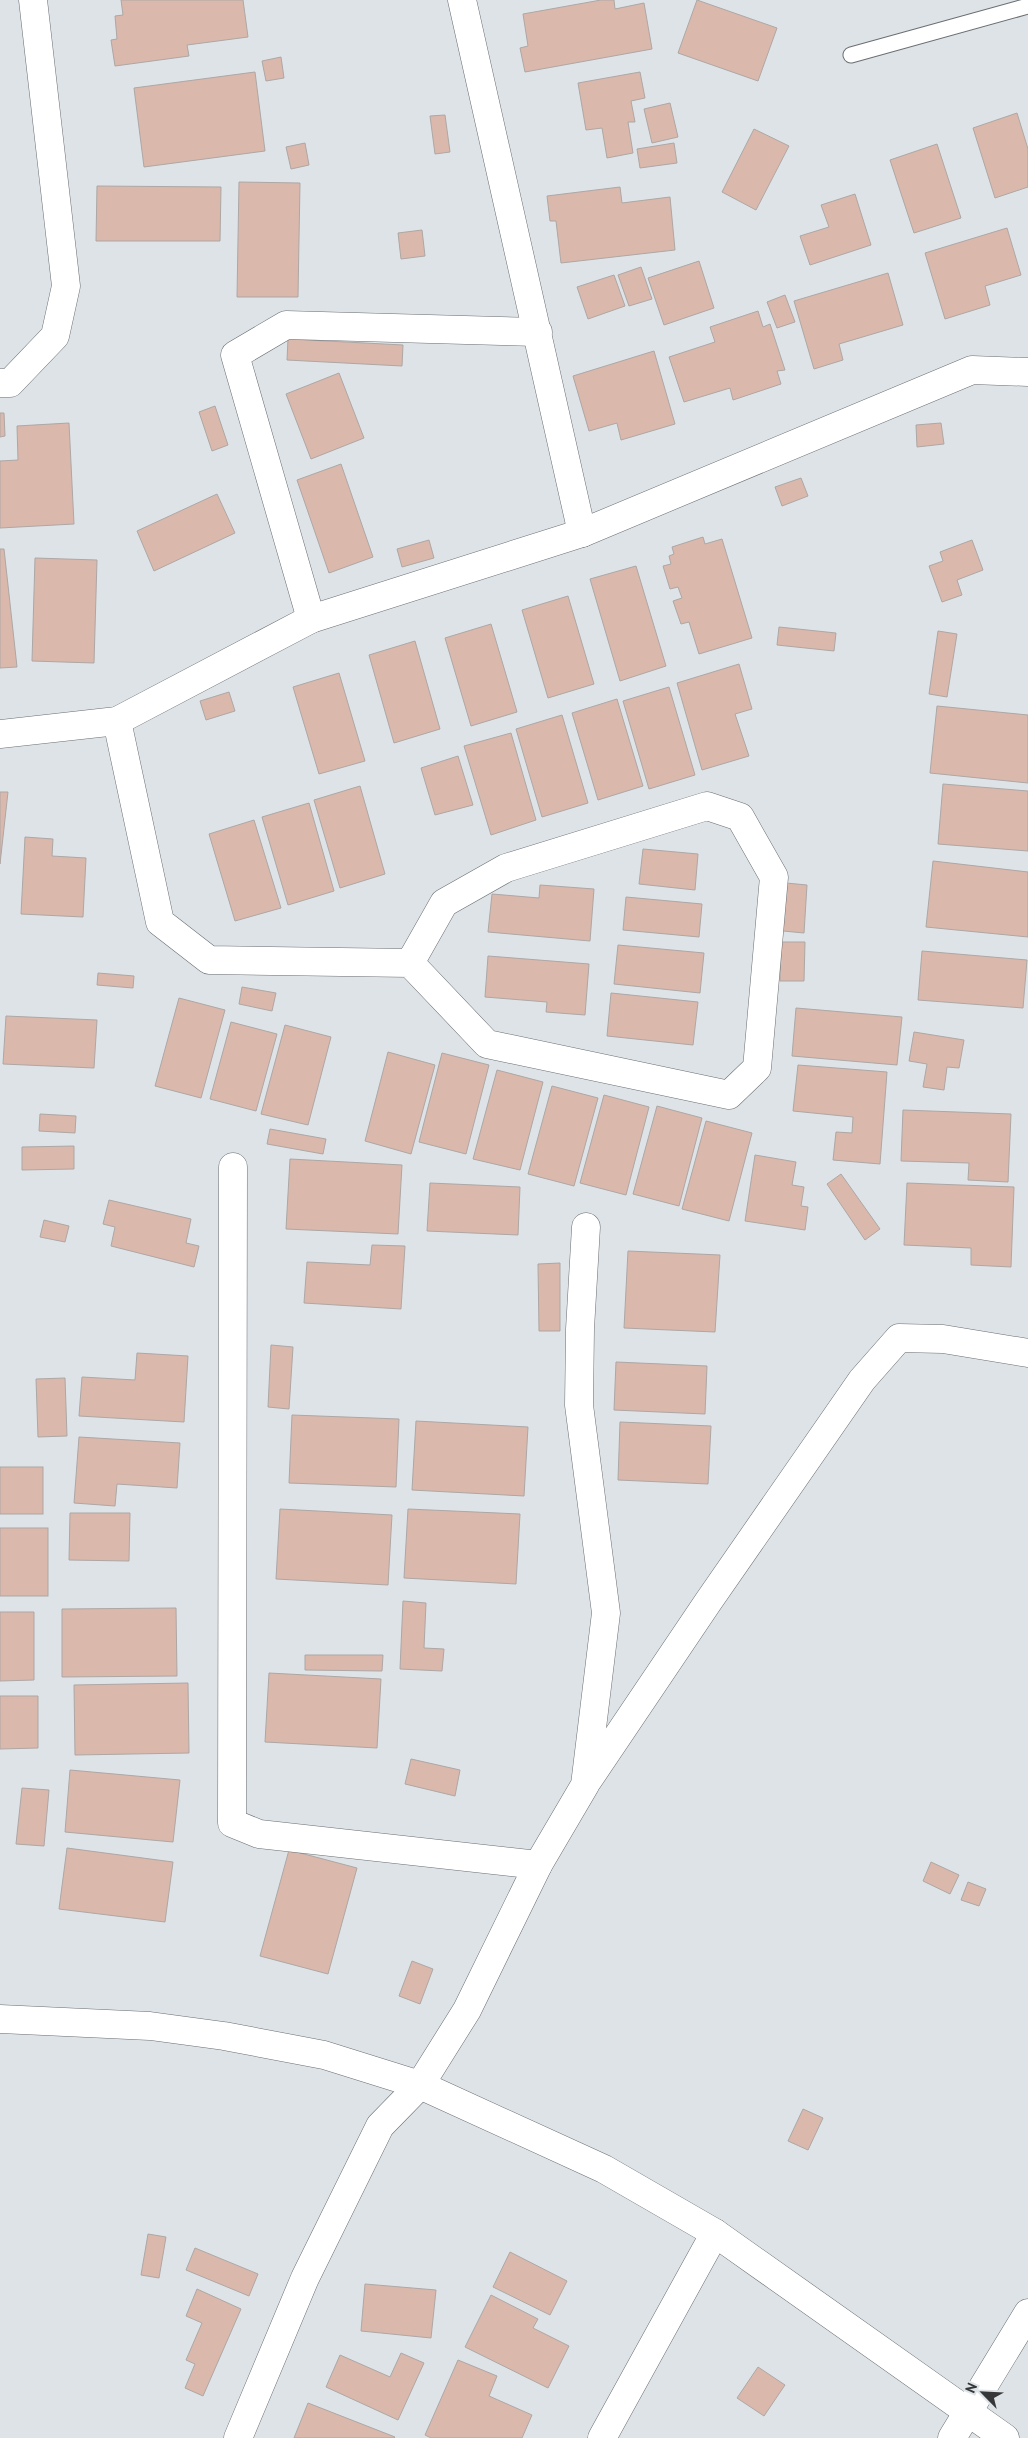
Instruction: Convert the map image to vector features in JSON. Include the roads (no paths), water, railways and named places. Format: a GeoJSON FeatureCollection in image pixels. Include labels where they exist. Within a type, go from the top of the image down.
{"type":"FeatureCollection","features":[{"type":"Feature","properties":{"kind":"street"},"geometry":{"type":"LineString","coordinates":[[0,383],[10,383],[55,336],[66,286],[33,0]]}},
{"type":"Feature","properties":{"kind":"street"},"geometry":{"type":"LineString","coordinates":[[462,0],[582,533]]}},
{"type":"Feature","properties":{"kind":"street"},"geometry":{"type":"LineString","coordinates":[[311,618],[234,355],[286,325],[538,332]]}},
{"type":"Feature","properties":{"kind":"street"},"geometry":{"type":"LineString","coordinates":[[0,734],[117,721],[311,618],[582,533],[972,370],[1028,372]]}},
{"type":"Feature","properties":{"kind":"street"},"geometry":{"type":"LineString","coordinates":[[117,721],[160,922],[209,960],[410,963],[487,1044],[729,1095],[757,1068],[774,877],[740,817],[707,806],[506,868],[444,903],[410,963]]}},
{"type":"Feature","properties":{"kind":"street"},"geometry":{"type":"LineString","coordinates":[[234,1167],[232,1823],[259,1834],[538,1865]]}},
{"type":"Feature","properties":{"kind":"street"},"geometry":{"type":"LineString","coordinates":[[585,1785],[606,1613],[579,1405],[580,1329],[586,1227]]}},
{"type":"Feature","properties":{"kind":"street"},"geometry":{"type":"LineString","coordinates":[[238,2438],[305,2278],[380,2126],[420,2085],[467,2010],[538,1865],[585,1785],[708,1602],[862,1380],[899,1338],[943,1339],[1028,1353]]}},
{"type":"Feature","properties":{"kind":"street"},"geometry":{"type":"LineString","coordinates":[[0,2019],[150,2026],[224,2036],[324,2055],[420,2085],[604,2169],[715,2233],[1005,2438]]}},
{"type":"Feature","properties":{"kind":"street"},"geometry":{"type":"LineString","coordinates":[[602,2438],[715,2233]]}},
{"type":"Feature","properties":{"kind":"street"},"geometry":{"type":"LineString","coordinates":[[952,2438],[966,2412],[1028,2313]]}},
{"type":"Feature","properties":{"kind":"lane"},"geometry":{"type":"LineString","coordinates":[[851,55],[1028,6]]}}]}
